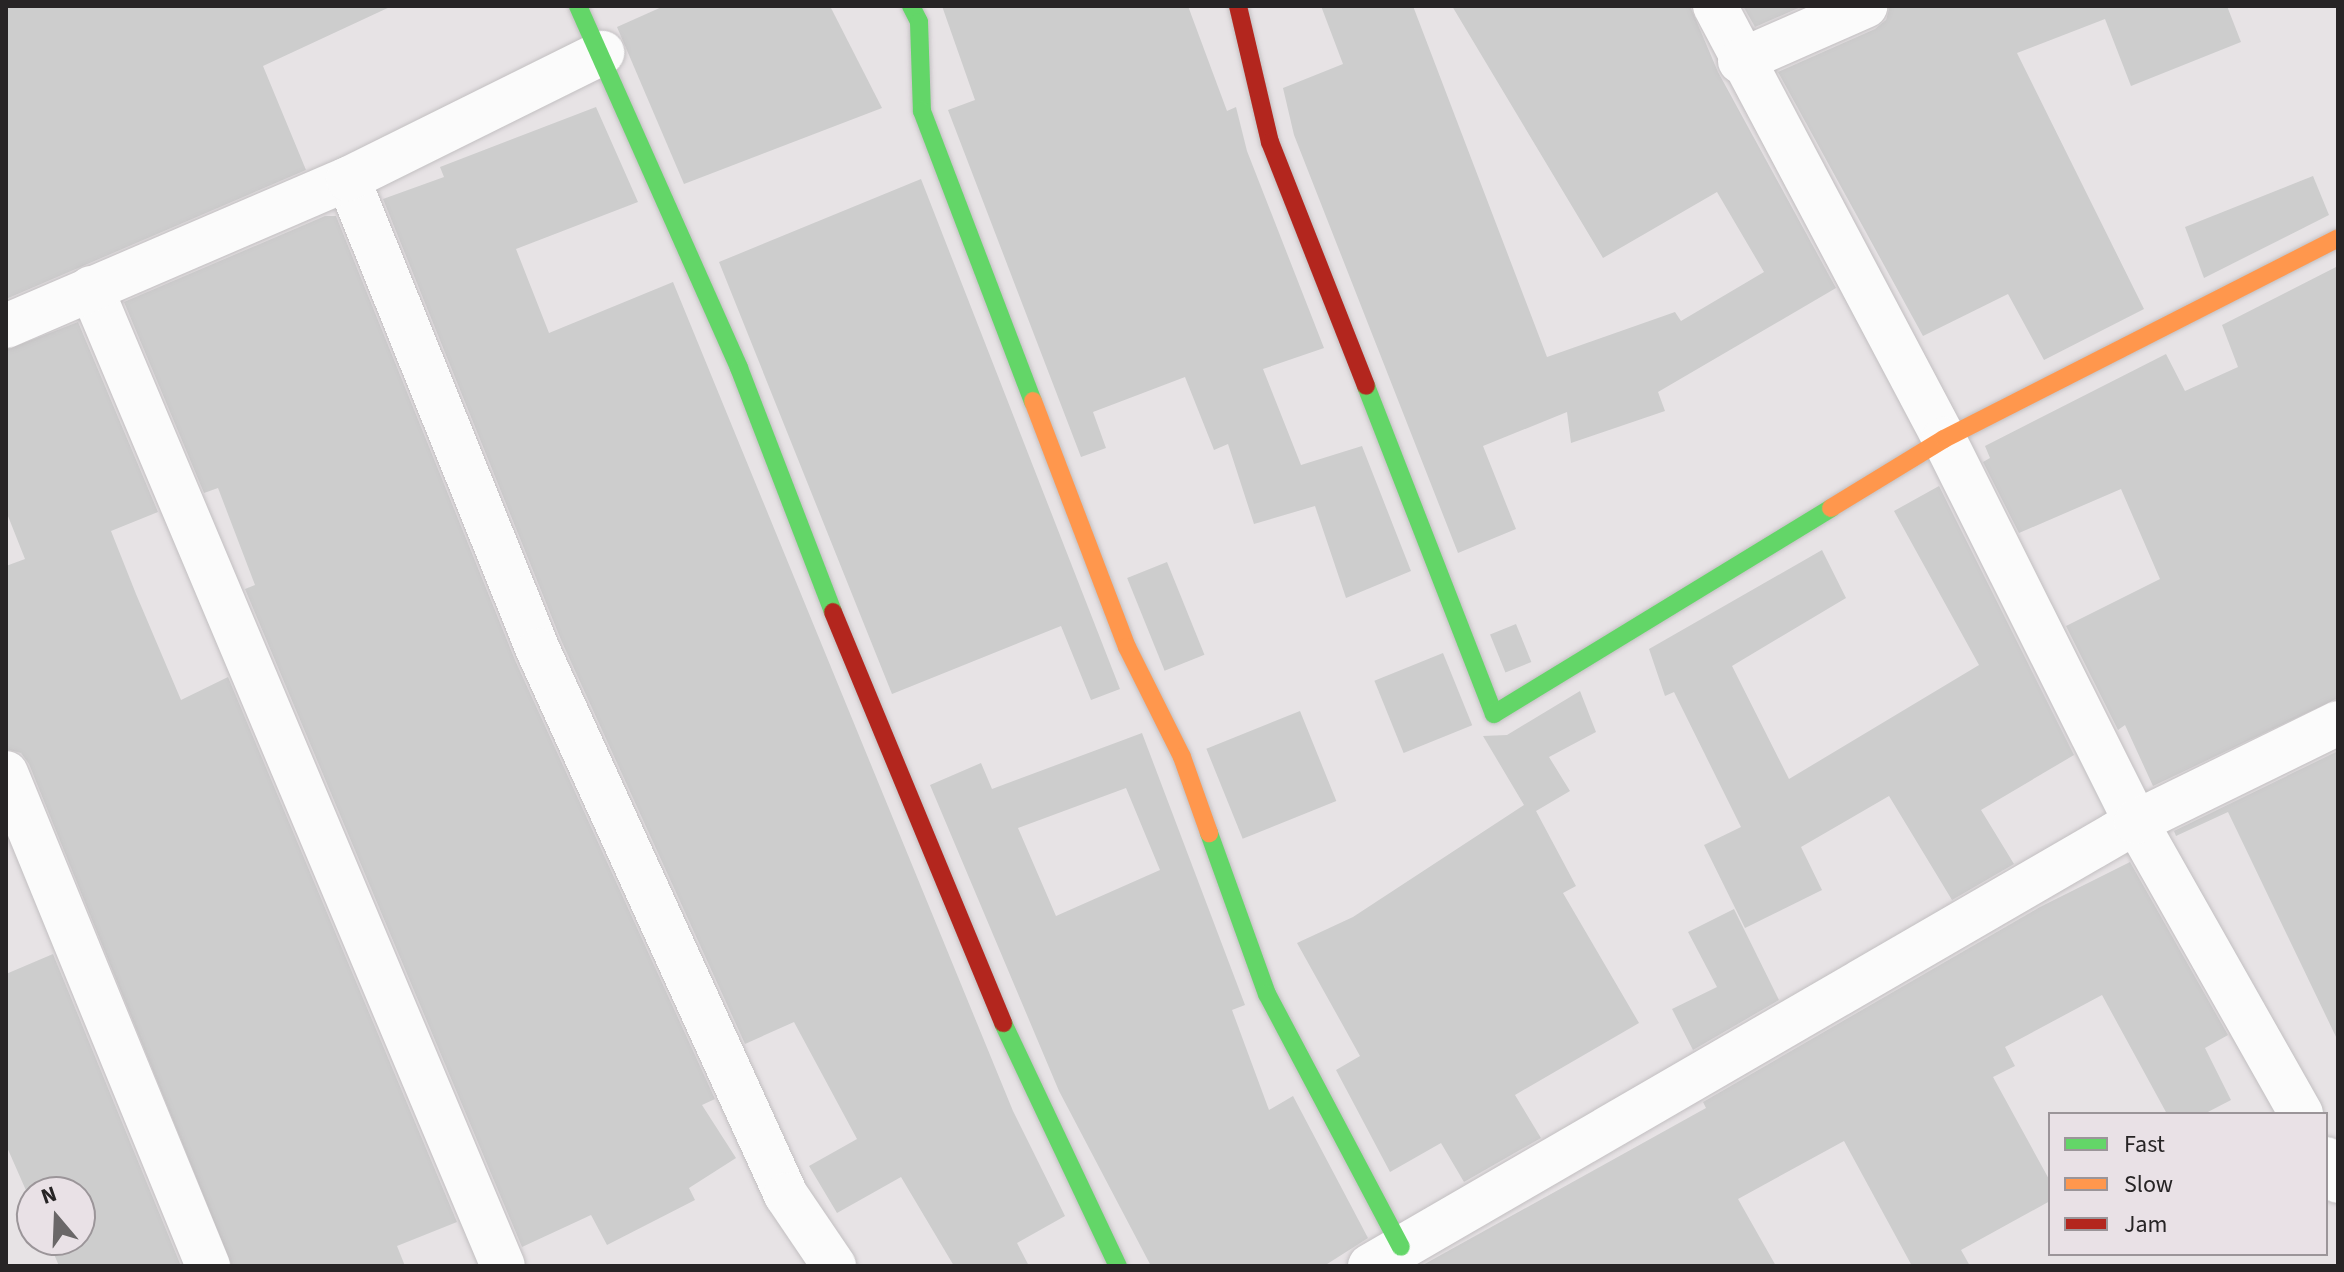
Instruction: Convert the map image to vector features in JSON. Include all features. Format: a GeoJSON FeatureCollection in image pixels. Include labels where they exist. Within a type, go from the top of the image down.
{"type":"FeatureCollection","features":[{"type":"Feature","properties":{"kind":"street"},"geometry":{"type":"LineString","coordinates":[[578,6],[602,53],[739,368],[857,674],[1036,1101],[1118,1266]]}},
{"type":"Feature","properties":{"kind":"street"},"geometry":{"type":"LineString","coordinates":[[911,6],[919,22],[922,111],[1127,647],[1182,757],[1267,994],[1385,1257],[2136,822],[2338,723]]}},
{"type":"Feature","properties":{"kind":"street"},"geometry":{"type":"LineString","coordinates":[[1238,6],[1270,142],[1494,714],[1944,439],[2338,238]]}},
{"type":"Feature","properties":{"kind":"street"},"geometry":{"type":"LineString","coordinates":[[1715,6],[1740,61],[1944,439],[2136,822],[2300,1112]]}},
{"type":"Feature","properties":{"kind":"street"},"geometry":{"type":"LineString","coordinates":[[1740,61],[1865,6]]}},
{"type":"Feature","properties":{"kind":"street"},"geometry":{"type":"LineString","coordinates":[[6,326],[348,179],[602,53]]}},
{"type":"Feature","properties":{"kind":"street"},"geometry":{"type":"LineString","coordinates":[[348,179],[544,665],[786,1195],[834,1266]]}},
{"type":"Feature","properties":{"kind":"street"},"geometry":{"type":"LineString","coordinates":[[91,288],[503,1266]]}},
{"type":"Feature","properties":{"kind":"street"},"geometry":{"type":"LineString","coordinates":[[6,773],[208,1266]]}},
{"type":"Feature","properties":{"kind":"street"},"geometry":{"type":"LineString","coordinates":[[2328,1163],[2338,1181]]}},
{"type":"Feature","properties":{"kind":"building"},"geometry":{"type":"Polygon","coordinates":[[[6,6],[392,6],[263,66],[306,170],[6,299],[6,6]]]}},
{"type":"Feature","properties":{"kind":"building"},"geometry":{"type":"Polygon","coordinates":[[[664,6],[830,6],[882,108],[684,184],[617,27],[664,6]]]}},
{"type":"Feature","properties":{"kind":"building"},"geometry":{"type":"Polygon","coordinates":[[[942,6],[1188,6],[1227,111],[1236,107],[1247,151],[1324,348],[1263,369],[1301,465],[1362,446],[1411,571],[1346,598],[1315,506],[1254,524],[1228,444],[1214,450],[1185,377],[1093,412],[1106,448],[1081,457],[948,110],[975,100],[942,6]]]}},
{"type":"Feature","properties":{"kind":"building"},"geometry":{"type":"Polygon","coordinates":[[[1321,6],[1413,6],[1547,357],[1675,312],[1681,321],[1764,272],[1717,192],[1603,258],[1452,6],[1690,6],[1718,72],[1836,288],[1658,392],[1665,411],[1571,443],[1567,412],[1483,446],[1516,529],[1458,553],[1294,135],[1283,88],[1343,64],[1321,6]]]}},
{"type":"Feature","properties":{"kind":"building"},"geometry":{"type":"Polygon","coordinates":[[[1743,6],[1803,6],[1755,27],[1743,6]]]}},
{"type":"Feature","properties":{"kind":"building"},"geometry":{"type":"Polygon","coordinates":[[[1890,6],[2227,6],[2241,42],[2131,86],[2105,19],[2017,53],[2144,309],[2044,360],[2008,294],[1923,336],[1778,72],[1875,29],[1886,20],[1890,6]]]}},
{"type":"Feature","properties":{"kind":"building"},"geometry":{"type":"Polygon","coordinates":[[[596,107],[638,202],[516,249],[549,333],[673,282],[1013,1111],[1065,1216],[1017,1243],[1029,1266],[954,1266],[901,1177],[837,1213],[809,1166],[857,1139],[794,1022],[745,1044],[561,640],[383,199],[444,177],[440,167],[596,107]]]}},
{"type":"Feature","properties":{"kind":"building"},"geometry":{"type":"Polygon","coordinates":[[[2313,176],[2329,215],[2204,278],[2185,227],[2313,176]]]}},
{"type":"Feature","properties":{"kind":"building"},"geometry":{"type":"Polygon","coordinates":[[[921,179],[1120,689],[1091,700],[1061,626],[892,694],[719,262],[921,179]]]}},
{"type":"Feature","properties":{"kind":"building"},"geometry":{"type":"Polygon","coordinates":[[[325,216],[336,216],[515,660],[715,1099],[702,1105],[736,1158],[689,1188],[695,1200],[607,1245],[591,1215],[522,1247],[245,589],[255,585],[218,488],[204,493],[124,302],[325,216]]]}},
{"type":"Feature","properties":{"kind":"building"},"geometry":{"type":"Polygon","coordinates":[[[2338,266],[2338,698],[2153,786],[2125,725],[2118,730],[2066,626],[2160,579],[2121,489],[2019,533],[1983,462],[1990,458],[1985,446],[2166,354],[2185,391],[2238,367],[2222,325],[2338,266]]]}},
{"type":"Feature","properties":{"kind":"building"},"geometry":{"type":"Polygon","coordinates":[[[78,322],[158,512],[111,531],[136,594],[181,700],[228,677],[457,1222],[397,1246],[405,1266],[232,1266],[29,764],[21,753],[6,749],[6,566],[25,559],[6,511],[6,350],[78,322]]]}},
{"type":"Feature","properties":{"kind":"building"},"geometry":{"type":"Polygon","coordinates":[[[1939,486],[2074,755],[1981,810],[2014,864],[1952,900],[1889,796],[1801,847],[1822,890],[1745,928],[1704,845],[1741,827],[1674,692],[1665,696],[1649,649],[1822,550],[1846,598],[1732,666],[1789,779],[1979,665],[1894,511],[1939,486]]]}},
{"type":"Feature","properties":{"kind":"building"},"geometry":{"type":"Polygon","coordinates":[[[1167,562],[1204,655],[1165,671],[1127,578],[1167,562]]]}},
{"type":"Feature","properties":{"kind":"building"},"geometry":{"type":"Polygon","coordinates":[[[1516,624],[1531,662],[1505,673],[1490,634],[1516,624]]]}},
{"type":"Feature","properties":{"kind":"building"},"geometry":{"type":"Polygon","coordinates":[[[1443,653],[1472,725],[1404,753],[1374,681],[1443,653]]]}},
{"type":"Feature","properties":{"kind":"building"},"geometry":{"type":"Polygon","coordinates":[[[1580,691],[1596,732],[1549,757],[1570,791],[1536,811],[1576,886],[1563,893],[1639,1023],[1515,1095],[1541,1138],[1464,1182],[1441,1143],[1390,1172],[1336,1070],[1360,1056],[1297,943],[1353,917],[1524,805],[1483,736],[1507,735],[1580,691]]]}},
{"type":"Feature","properties":{"kind":"building"},"geometry":{"type":"Polygon","coordinates":[[[1300,711],[1336,801],[1243,839],[1206,749],[1300,711]]]}},
{"type":"Feature","properties":{"kind":"building"},"geometry":{"type":"Polygon","coordinates":[[[1142,733],[1245,1005],[1232,1010],[1269,1110],[1293,1096],[1368,1238],[1324,1266],[1151,1266],[1059,1091],[930,785],[981,763],[992,789],[1142,733]],[[1126,788],[1018,828],[1056,916],[1160,870],[1126,788]]]}},
{"type":"Feature","properties":{"kind":"building"},"geometry":{"type":"Polygon","coordinates":[[[2338,751],[2338,1041],[2228,812],[2176,836],[2174,831],[2338,751]]]}},
{"type":"Feature","properties":{"kind":"building"},"geometry":{"type":"Polygon","coordinates":[[[2130,862],[2228,1035],[2205,1048],[2231,1100],[2208,1112],[2166,1112],[2102,995],[2005,1047],[2015,1066],[1993,1077],[2048,1177],[2048,1202],[1961,1250],[1970,1266],[1912,1266],[1844,1141],[1738,1199],[1776,1266],[1421,1266],[1706,1108],[1703,1102],[2040,907],[2130,862]]]}},
{"type":"Feature","properties":{"kind":"building"},"geometry":{"type":"Polygon","coordinates":[[[1734,909],[1779,1000],[1693,1050],[1672,1009],[1717,987],[1688,932],[1734,909]]]}},
{"type":"Feature","properties":{"kind":"building"},"geometry":{"type":"Polygon","coordinates":[[[53,954],[181,1266],[59,1266],[55,1256],[96,1256],[96,1176],[20,1176],[6,1145],[6,974],[53,954]]]}},
{"type":"Feature","properties":{"kind":"traffic: fast"},"geometry":{"type":"LineString","coordinates":[[578,6],[739,368],[833,612]]}},
{"type":"Feature","properties":{"kind":"traffic: fast"},"geometry":{"type":"LineString","coordinates":[[911,6],[919,22],[922,111],[1033,401]]}},
{"type":"Feature","properties":{"kind":"traffic: fast"},"geometry":{"type":"LineString","coordinates":[[1366,386],[1494,714],[1831,508]]}},
{"type":"Feature","properties":{"kind":"traffic: fast"},"geometry":{"type":"LineString","coordinates":[[1209,833],[1267,994],[1401,1247]]}},
{"type":"Feature","properties":{"kind":"traffic: fast"},"geometry":{"type":"LineString","coordinates":[[1003,1023],[1118,1266]]}},
{"type":"Feature","properties":{"kind":"traffic: slow"},"geometry":{"type":"LineString","coordinates":[[1831,508],[1944,439],[2338,238]]}},
{"type":"Feature","properties":{"kind":"traffic: slow"},"geometry":{"type":"LineString","coordinates":[[1033,401],[1127,647],[1182,757],[1209,833]]}},
{"type":"Feature","properties":{"kind":"traffic: jam"},"geometry":{"type":"LineString","coordinates":[[1238,6],[1270,142],[1366,386]]}},
{"type":"Feature","properties":{"kind":"traffic: jam"},"geometry":{"type":"LineString","coordinates":[[833,612],[1003,1023]]}}]}
